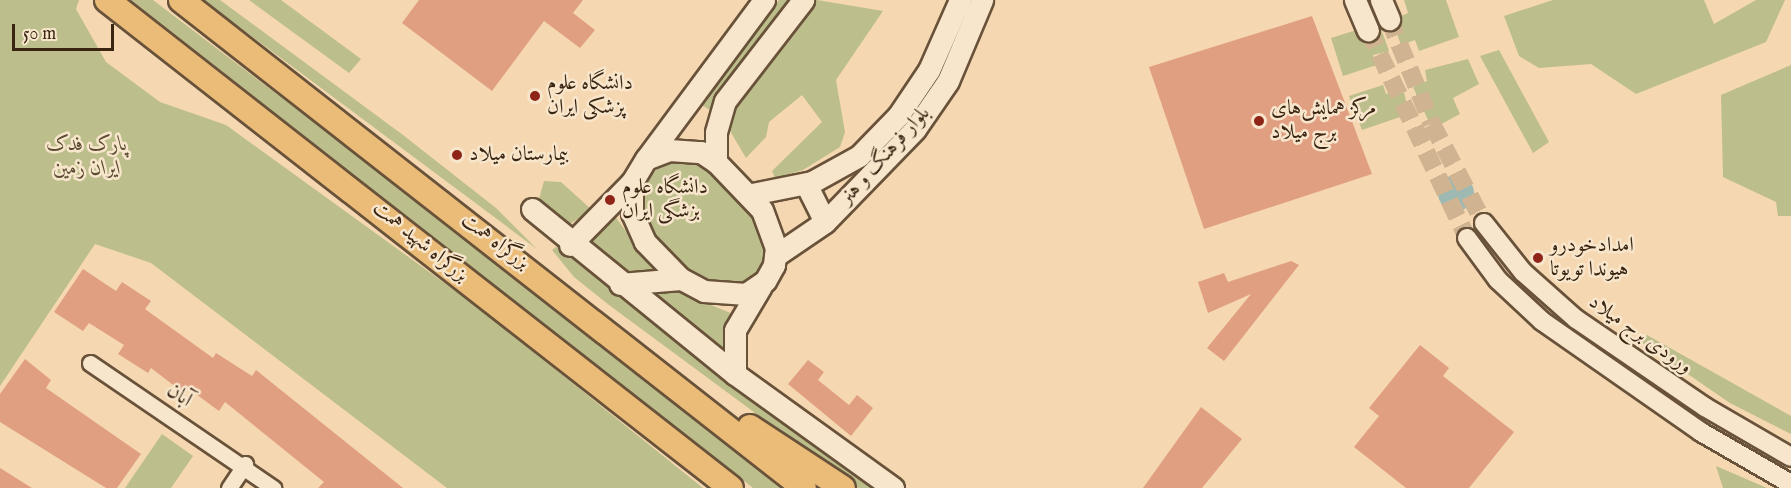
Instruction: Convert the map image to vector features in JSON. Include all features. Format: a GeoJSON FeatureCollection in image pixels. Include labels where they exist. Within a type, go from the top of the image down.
{"type":"FeatureCollection","features":[{"type":"Feature","properties":{"kind":"highway","name":"بزرگراه شهید همت"},"geometry":{"type":"LineString","coordinates":[[107,0],[731,488]]}},
{"type":"Feature","properties":{"kind":"highway","name":"بزرگراه همت"},"geometry":{"type":"LineString","coordinates":[[181,0],[668,377],[804,488]]}},
{"type":"Feature","properties":{"kind":"highway"},"geometry":{"type":"LineString","coordinates":[[668,377],[843,488]]}},
{"type":"Feature","properties":{"kind":"main road"},"geometry":{"type":"LineString","coordinates":[[570,245],[632,182],[646,159],[764,0]]}},
{"type":"Feature","properties":{"kind":"main road"},"geometry":{"type":"LineString","coordinates":[[716,162],[716,132],[725,101],[803,0]]}},
{"type":"Feature","properties":{"kind":"main road","name":"بلوار فرهنگ و هنر"},"geometry":{"type":"LineString","coordinates":[[752,194],[806,184],[859,156],[898,116],[929,70],[960,0]]}},
{"type":"Feature","properties":{"kind":"main road","name":"بلوار فرهنگ و هنر"},"geometry":{"type":"LineString","coordinates":[[775,256],[825,222],[868,181],[948,81],[982,0]]}},
{"type":"Feature","properties":{"kind":"main road"},"geometry":{"type":"LineString","coordinates":[[1363,2],[1368,30]]}},
{"type":"Feature","properties":{"kind":"main road"},"geometry":{"type":"LineString","coordinates":[[646,159],[685,149],[716,162],[752,194],[771,228],[775,256],[765,281],[735,330],[735,374]]}},
{"type":"Feature","properties":{"kind":"main road"},"geometry":{"type":"LineString","coordinates":[[859,156],[855,176],[868,181]]}},
{"type":"Feature","properties":{"kind":"main road"},"geometry":{"type":"LineString","coordinates":[[632,182],[637,227],[660,260],[681,279],[724,296],[746,294],[765,281]]}},
{"type":"Feature","properties":{"kind":"main road"},"geometry":{"type":"LineString","coordinates":[[806,184],[825,222]]}},
{"type":"Feature","properties":{"kind":"main road"},"geometry":{"type":"LineString","coordinates":[[532,209],[570,245],[735,374],[893,488]]}},
{"type":"Feature","properties":{"kind":"main road"},"geometry":{"type":"LineString","coordinates":[[620,284],[681,279]]}},
{"type":"Feature","properties":{"kind":"street","name":"ورودی برج میلاد"},"geometry":{"type":"LineString","coordinates":[[1484,223],[1523,272],[1561,307],[1705,408],[1791,457]]}},
{"type":"Feature","properties":{"kind":"street"},"geometry":{"type":"LineString","coordinates":[[1467,238],[1506,287],[1542,321],[1701,432],[1791,484]]}},
{"type":"Feature","properties":{"kind":"street"},"geometry":{"type":"LineString","coordinates":[[1506,287],[1523,272]]}},
{"type":"Feature","properties":{"kind":"street"},"geometry":{"type":"LineString","coordinates":[[1542,321],[1561,307]]}},
{"type":"Feature","properties":{"kind":"street","name":"آبان"},"geometry":{"type":"LineString","coordinates":[[90,363],[245,464],[273,488]]}},
{"type":"Feature","properties":{"kind":"street"},"geometry":{"type":"LineString","coordinates":[[229,488],[245,464]]}},
{"type":"Feature","properties":{"kind":"green space","name":"پارک فدک ایران زمین"},"geometry":{"type":"Polygon","coordinates":[[[0,0],[79,0],[76,9],[106,62],[160,102],[226,125],[479,308],[703,488],[447,488],[151,263],[95,244],[0,386],[0,0]]]}},
{"type":"Feature","properties":{"kind":"green space"},"geometry":{"type":"Polygon","coordinates":[[[131,0],[153,0],[565,313],[780,488],[753,488],[131,0]]]}},
{"type":"Feature","properties":{"kind":"green space"},"geometry":{"type":"Polygon","coordinates":[[[203,0],[220,0],[403,135],[496,208],[537,249],[203,0]]]}},
{"type":"Feature","properties":{"kind":"green space"},"geometry":{"type":"Polygon","coordinates":[[[249,0],[281,0],[361,59],[349,73],[249,0]]]}},
{"type":"Feature","properties":{"kind":"green space"},"geometry":{"type":"Polygon","coordinates":[[[779,0],[788,0],[712,111],[694,101],[779,0]]]}},
{"type":"Feature","properties":{"kind":"green space"},"geometry":{"type":"Polygon","coordinates":[[[817,0],[883,11],[836,80],[845,132],[840,147],[803,170],[775,178],[772,171],[822,122],[802,95],[769,122],[766,137],[746,158],[726,124],[732,105],[817,0]]]}},
{"type":"Feature","properties":{"kind":"green space"},"geometry":{"type":"Polygon","coordinates":[[[1404,0],[1446,0],[1459,37],[1419,51],[1415,40],[1401,45],[1392,20],[1408,13],[1404,0]]]}},
{"type":"Feature","properties":{"kind":"green space"},"geometry":{"type":"Polygon","coordinates":[[[1553,0],[1704,0],[1714,24],[1756,0],[1785,0],[1766,42],[1636,94],[1591,64],[1539,68],[1519,56],[1504,16],[1553,0]]]}},
{"type":"Feature","properties":{"kind":"green space"},"geometry":{"type":"Polygon","coordinates":[[[1379,23],[1389,51],[1373,55],[1377,65],[1343,76],[1331,38],[1379,23]]]}},
{"type":"Feature","properties":{"kind":"green space"},"geometry":{"type":"Polygon","coordinates":[[[1499,50],[1549,142],[1533,153],[1480,56],[1499,50]]]}},
{"type":"Feature","properties":{"kind":"green space"},"geometry":{"type":"Polygon","coordinates":[[[1468,59],[1479,84],[1453,98],[1460,114],[1432,129],[1413,87],[1427,81],[1425,70],[1468,59]]]}},
{"type":"Feature","properties":{"kind":"green space"},"geometry":{"type":"Polygon","coordinates":[[[1791,65],[1791,216],[1778,216],[1776,202],[1723,177],[1721,95],[1791,65]]]}},
{"type":"Feature","properties":{"kind":"green space"},"geometry":{"type":"Polygon","coordinates":[[[1383,85],[1386,94],[1403,88],[1409,114],[1362,130],[1349,96],[1383,85]]]}},
{"type":"Feature","properties":{"kind":"green space"},"geometry":{"type":"Polygon","coordinates":[[[670,159],[699,162],[731,184],[753,211],[766,253],[762,269],[746,283],[721,285],[695,274],[669,253],[648,225],[641,196],[644,180],[670,159]]]}},
{"type":"Feature","properties":{"kind":"green space"},"geometry":{"type":"Polygon","coordinates":[[[544,181],[561,182],[592,210],[565,227],[537,206],[544,181]]]}},
{"type":"Feature","properties":{"kind":"green space"},"geometry":{"type":"Polygon","coordinates":[[[614,215],[655,273],[631,276],[587,243],[614,215]]]}},
{"type":"Feature","properties":{"kind":"green space"},"geometry":{"type":"Polygon","coordinates":[[[559,245],[879,488],[858,488],[846,480],[609,305],[574,277],[552,250],[559,245]]]}},
{"type":"Feature","properties":{"kind":"green space"},"geometry":{"type":"Polygon","coordinates":[[[674,290],[733,314],[722,351],[644,292],[674,290]]]}},
{"type":"Feature","properties":{"kind":"green space"},"geometry":{"type":"Polygon","coordinates":[[[1647,335],[1791,416],[1791,434],[1730,403],[1638,340],[1647,335]]]}},
{"type":"Feature","properties":{"kind":"green space"},"geometry":{"type":"Polygon","coordinates":[[[162,434],[193,456],[171,488],[125,488],[162,434]]]}},
{"type":"Feature","properties":{"kind":"green space"},"geometry":{"type":"Polygon","coordinates":[[[1716,466],[1767,488],[1723,488],[1716,466]]]}},
{"type":"Feature","properties":{"kind":"water"},"geometry":{"type":"Polygon","coordinates":[[[1456,175],[1469,180],[1474,193],[1469,206],[1456,211],[1443,206],[1438,193],[1443,180],[1456,175]]]}},
{"type":"Feature","properties":{"kind":"building"},"geometry":{"type":"Polygon","coordinates":[[[419,0],[583,0],[573,13],[595,30],[580,48],[544,21],[492,91],[402,23],[419,0]]]}},
{"type":"Feature","properties":{"kind":"building","name":"مرکز همایش‌های برج میلاد"},"geometry":{"type":"Polygon","coordinates":[[[1312,16],[1372,174],[1204,229],[1149,67],[1312,16]]]}},
{"type":"Feature","properties":{"kind":"building"},"geometry":{"type":"Polygon","coordinates":[[[1291,261],[1299,265],[1224,361],[1207,348],[1251,294],[1208,313],[1198,282],[1224,273],[1228,282],[1291,261]]]}},
{"type":"Feature","properties":{"kind":"building"},"geometry":{"type":"Polygon","coordinates":[[[83,269],[116,291],[122,282],[151,301],[145,309],[213,358],[216,353],[252,376],[256,370],[403,488],[318,488],[324,482],[225,402],[219,411],[185,386],[181,391],[151,368],[148,373],[118,354],[124,345],[89,323],[83,331],[54,312],[83,269]]]}},
{"type":"Feature","properties":{"kind":"building"},"geometry":{"type":"Polygon","coordinates":[[[1420,345],[1449,368],[1443,376],[1514,432],[1469,488],[1406,488],[1354,447],[1379,416],[1369,408],[1420,345]]]}},
{"type":"Feature","properties":{"kind":"building"},"geometry":{"type":"Polygon","coordinates":[[[25,359],[51,380],[46,388],[141,454],[117,488],[106,488],[0,422],[0,394],[25,359]]]}},
{"type":"Feature","properties":{"kind":"building"},"geometry":{"type":"Polygon","coordinates":[[[808,360],[824,372],[818,380],[849,405],[857,395],[873,408],[851,436],[788,384],[808,360]]]}},
{"type":"Feature","properties":{"kind":"building"},"geometry":{"type":"Polygon","coordinates":[[[1201,407],[1242,439],[1202,488],[1143,488],[1201,407]]]}},
{"type":"Feature","properties":{"kind":"building"},"geometry":{"type":"Polygon","coordinates":[[[0,468],[32,488],[0,488],[0,468]]]}},
{"type":"Feature","properties":{"kind":"tunnel"},"geometry":{"type":"LineString","coordinates":[[1389,19],[1432,124],[1484,223]]}},
{"type":"Feature","properties":{"kind":"tunnel"},"geometry":{"type":"LineString","coordinates":[[1368,30],[1467,238]]}},
{"type":"Feature","properties":{"kind":"place","name":"دانشگاه علوم پزشکی ایران"},"geometry":{"type":"Point","coordinates":[535,96]}},
{"type":"Feature","properties":{"kind":"place","name":"مرکز همایش‌های برج میلاد"},"geometry":{"type":"Point","coordinates":[1259,121]}},
{"type":"Feature","properties":{"kind":"place","name":"بیمارستان میلاد"},"geometry":{"type":"Point","coordinates":[457,155]}},
{"type":"Feature","properties":{"kind":"place","name":"دانشگاه علوم بزشگى ايران"},"geometry":{"type":"Point","coordinates":[610,200]}},
{"type":"Feature","properties":{"kind":"place","name":"امدادخودرو هیوندا تویوتا"},"geometry":{"type":"Point","coordinates":[1538,258]}}]}
